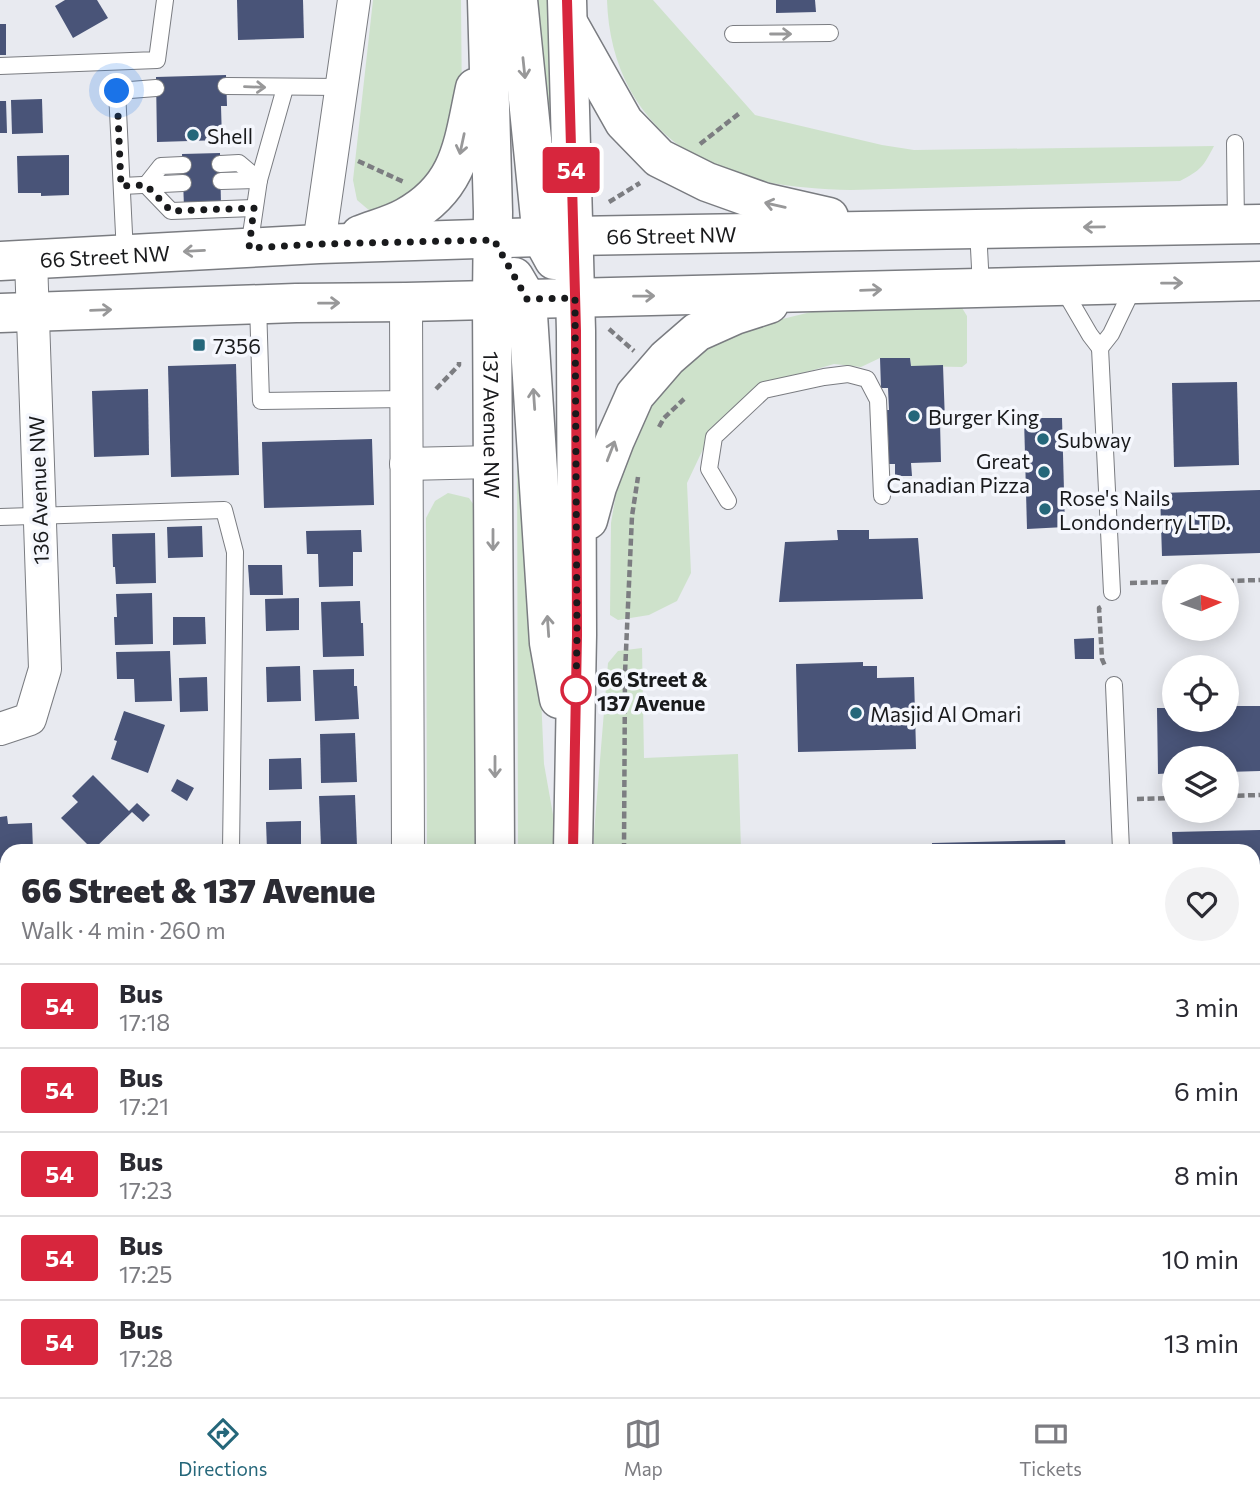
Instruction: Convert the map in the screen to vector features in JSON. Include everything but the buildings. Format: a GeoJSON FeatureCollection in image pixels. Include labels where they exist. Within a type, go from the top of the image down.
{"type":"FeatureCollection","features":[{"type":"Feature","properties":{"kind":"main road"},"geometry":{"type":"LineString","coordinates":[[518,0],[557,237],[575,298],[577,563],[573,844]]}},
{"type":"Feature","properties":{"kind":"main road"},"geometry":{"type":"LineString","coordinates":[[557,237],[567,11]]}},
{"type":"Feature","properties":{"kind":"main road"},"geometry":{"type":"LineString","coordinates":[[567,11],[624,122],[659,158],[707,183],[763,202],[889,231]]}},
{"type":"Feature","properties":{"kind":"main road"},"geometry":{"type":"LineString","coordinates":[[327,244],[405,218],[442,190],[459,158],[487,15]]}},
{"type":"Feature","properties":{"kind":"main road","name":"137 Avenue NW"},"geometry":{"type":"LineString","coordinates":[[487,15],[494,240],[509,300],[493,462],[495,844]]}},
{"type":"Feature","properties":{"kind":"main road","name":"66 Street NW"},"geometry":{"type":"LineString","coordinates":[[16,261],[327,244],[557,237],[1248,224]]}},
{"type":"Feature","properties":{"kind":"main road"},"geometry":{"type":"LineString","coordinates":[[16,313],[1260,281]]}},
{"type":"Feature","properties":{"kind":"main road"},"geometry":{"type":"LineString","coordinates":[[577,563],[597,488],[635,395],[667,358],[697,332],[735,315],[803,293]]}},
{"type":"Feature","properties":{"kind":"main road"},"geometry":{"type":"LineString","coordinates":[[509,300],[550,643],[575,790]]}},
{"type":"Feature","properties":{"kind":"street"},"geometry":{"type":"LineString","coordinates":[[327,244],[341,87],[354,0]]}},
{"type":"Feature","properties":{"kind":"street","name":"136 Avenue NW"},"geometry":{"type":"LineString","coordinates":[[0,729],[30,719],[44,669],[39,516],[16,313],[16,261]]}},
{"type":"Feature","properties":{"kind":"street"},"geometry":{"type":"LineString","coordinates":[[406,302],[408,844]]}},
{"type":"Feature","properties":{"kind":"street"},"geometry":{"type":"LineString","coordinates":[[407,464],[493,462]]}},
{"type":"Feature","properties":{"kind":"lane"},"geometry":{"type":"LineString","coordinates":[[0,65],[157,60],[165,0]]}},
{"type":"Feature","properties":{"kind":"lane"},"geometry":{"type":"LineString","coordinates":[[733,34],[830,33]]}},
{"type":"Feature","properties":{"kind":"lane"},"geometry":{"type":"LineString","coordinates":[[226,86],[341,87]]}},
{"type":"Feature","properties":{"kind":"lane"},"geometry":{"type":"LineString","coordinates":[[125,254],[117,91],[156,88]]}},
{"type":"Feature","properties":{"kind":"lane"},"geometry":{"type":"LineString","coordinates":[[249,248],[259,180],[285,88]]}},
{"type":"Feature","properties":{"kind":"lane"},"geometry":{"type":"LineString","coordinates":[[1235,143],[1248,224]]}},
{"type":"Feature","properties":{"kind":"lane"},"geometry":{"type":"LineString","coordinates":[[220,164],[239,163],[259,180]]}},
{"type":"Feature","properties":{"kind":"lane"},"geometry":{"type":"LineString","coordinates":[[146,185],[161,166],[183,165]]}},
{"type":"Feature","properties":{"kind":"lane"},"geometry":{"type":"LineString","coordinates":[[221,181],[259,180]]}},
{"type":"Feature","properties":{"kind":"lane"},"geometry":{"type":"LineString","coordinates":[[121,186],[183,183]]}},
{"type":"Feature","properties":{"kind":"lane"},"geometry":{"type":"LineString","coordinates":[[146,185],[171,211],[254,208]]}},
{"type":"Feature","properties":{"kind":"lane"},"geometry":{"type":"LineString","coordinates":[[978,229],[981,287]]}},
{"type":"Feature","properties":{"kind":"lane"},"geometry":{"type":"LineString","coordinates":[[1100,348],[1111,334],[1135,284]]}},
{"type":"Feature","properties":{"kind":"lane"},"geometry":{"type":"LineString","coordinates":[[1060,285],[1100,348],[1112,588]]}},
{"type":"Feature","properties":{"kind":"lane"},"geometry":{"type":"LineString","coordinates":[[258,305],[261,401],[406,410]]}},
{"type":"Feature","properties":{"kind":"lane"},"geometry":{"type":"LineString","coordinates":[[728,501],[709,469],[714,437],[764,390],[848,374],[867,379],[878,400],[882,496]]}},
{"type":"Feature","properties":{"kind":"lane"},"geometry":{"type":"LineString","coordinates":[[0,517],[225,510],[235,552],[231,844]]}},
{"type":"Feature","properties":{"kind":"lane"},"geometry":{"type":"LineString","coordinates":[[1115,685],[1121,844]]}},
{"type":"Feature","properties":{"kind":"path"},"geometry":{"type":"LineString","coordinates":[[693,148],[741,112]]}},
{"type":"Feature","properties":{"kind":"path"},"geometry":{"type":"LineString","coordinates":[[355,161],[405,183]]}},
{"type":"Feature","properties":{"kind":"path"},"geometry":{"type":"LineString","coordinates":[[599,207],[642,182]]}},
{"type":"Feature","properties":{"kind":"path"},"geometry":{"type":"LineString","coordinates":[[606,327],[635,352]]}},
{"type":"Feature","properties":{"kind":"path"},"geometry":{"type":"LineString","coordinates":[[406,410],[459,365],[460,357]]}},
{"type":"Feature","properties":{"kind":"path"},"geometry":{"type":"LineString","coordinates":[[654,436],[664,418],[684,399]]}},
{"type":"Feature","properties":{"kind":"path"},"geometry":{"type":"LineString","coordinates":[[624,844],[625,673],[632,516],[640,468]]}},
{"type":"Feature","properties":{"kind":"path"},"geometry":{"type":"LineString","coordinates":[[1239,581],[1260,580]]}},
{"type":"Feature","properties":{"kind":"path"},"geometry":{"type":"LineString","coordinates":[[1115,685],[1102,659],[1099,608],[1112,588],[1162,583]]}},
{"type":"Feature","properties":{"kind":"path"},"geometry":{"type":"LineString","coordinates":[[1239,796],[1260,795]]}},
{"type":"Feature","properties":{"kind":"path"},"geometry":{"type":"LineString","coordinates":[[1119,799],[1162,798]]}},
{"type":"Feature","properties":{"kind":"green space"},"geometry":{"type":"Polygon","coordinates":[[[373,0],[461,0],[462,112],[432,185],[383,214],[370,211],[357,200],[353,180],[373,0]]]}},
{"type":"Feature","properties":{"kind":"green space"},"geometry":{"type":"Polygon","coordinates":[[[532,0],[548,0],[552,128],[550,194],[532,0]]]}},
{"type":"Feature","properties":{"kind":"green space"},"geometry":{"type":"Polygon","coordinates":[[[607,0],[653,0],[755,115],[914,150],[1214,146],[1201,167],[1180,181],[851,190],[800,187],[762,181],[695,156],[675,142],[642,109],[620,69],[613,47],[607,0]]]}},
{"type":"Feature","properties":{"kind":"green space"},"geometry":{"type":"Polygon","coordinates":[[[959,303],[967,316],[967,363],[962,367],[911,366],[910,358],[880,358],[861,367],[834,364],[755,387],[733,408],[705,445],[687,483],[691,573],[677,601],[649,615],[618,620],[610,615],[611,523],[619,476],[654,395],[678,367],[717,341],[766,323],[811,312],[852,307],[959,303]]]}},
{"type":"Feature","properties":{"kind":"green space"},"geometry":{"type":"Polygon","coordinates":[[[517,433],[530,446],[544,764],[557,837],[557,844],[518,844],[517,433]]]}},
{"type":"Feature","properties":{"kind":"green space"},"geometry":{"type":"Polygon","coordinates":[[[448,493],[469,498],[478,511],[483,844],[427,844],[426,518],[435,501],[448,493]]]}},
{"type":"Feature","properties":{"kind":"green space"},"geometry":{"type":"Polygon","coordinates":[[[642,648],[644,758],[738,754],[741,844],[594,844],[608,663],[618,651],[642,648]]]}},
{"type":"Feature","properties":{"kind":"bus line","name":"54"},"geometry":{"type":"LineString","coordinates":[[567,0],[576,331],[577,635],[573,844]]}},
{"type":"Feature","properties":{"kind":"place","name":"Shell"},"geometry":{"type":"Point","coordinates":[193,135]}},
{"type":"Feature","properties":{"kind":"place","name":"7356"},"geometry":{"type":"Point","coordinates":[199,345]}},
{"type":"Feature","properties":{"kind":"place","name":"Burger King"},"geometry":{"type":"Point","coordinates":[914,416]}},
{"type":"Feature","properties":{"kind":"place","name":"Subway"},"geometry":{"type":"Point","coordinates":[1043,439]}},
{"type":"Feature","properties":{"kind":"place","name":"Great Canadian Pizza"},"geometry":{"type":"Point","coordinates":[1044,472]}},
{"type":"Feature","properties":{"kind":"place","name":"Rose's Nails Londonderry LTD."},"geometry":{"type":"Point","coordinates":[1045,509]}},
{"type":"Feature","properties":{"kind":"place","name":"66 Street & 137 Avenue"},"geometry":{"type":"Point","coordinates":[576,690]}},
{"type":"Feature","properties":{"kind":"place","name":"Masjid Al Omari"},"geometry":{"type":"Point","coordinates":[856,713]}},
{"type":"Feature","properties":{"kind":"route"},"geometry":{"type":"LineString","coordinates":[[117,91],[121,186],[146,185],[171,211],[254,208],[249,248],[494,240],[527,299],[575,298],[576,690]]}}]}
